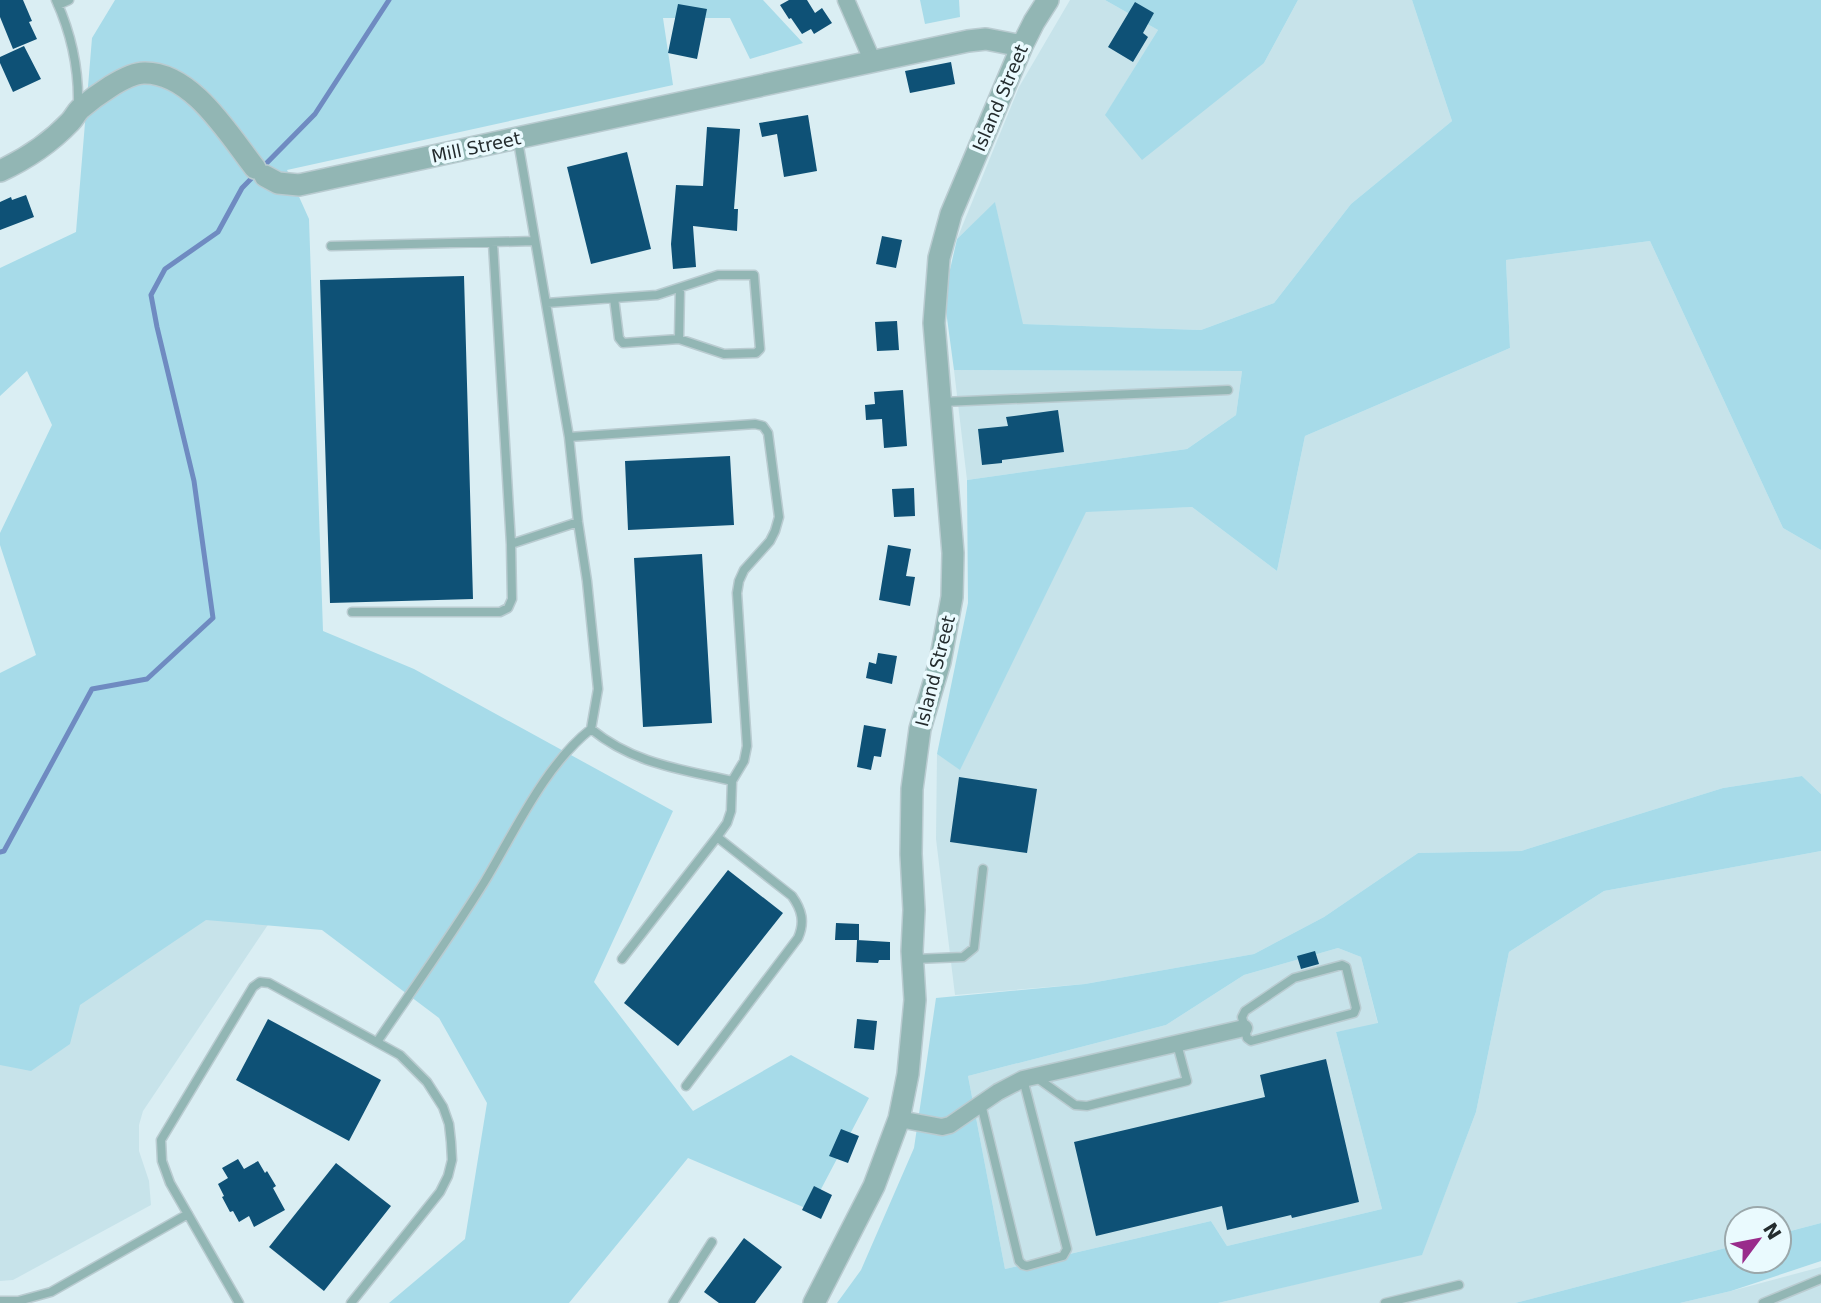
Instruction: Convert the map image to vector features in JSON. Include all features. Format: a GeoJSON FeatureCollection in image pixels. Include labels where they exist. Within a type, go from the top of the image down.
{"type":"FeatureCollection","features":[{"type":"Feature","properties":{"kind":"street"},"geometry":{"type":"LineString","coordinates":[[846,0],[873,62]]}},
{"type":"Feature","properties":{"kind":"street","name":"Island Street"},"geometry":{"type":"LineString","coordinates":[[814,1303],[874,1186],[899,1119],[908,1074],[915,1000],[912,959],[912,789],[920,729],[940,662],[952,597],[953,553],[934,323],[939,258],[951,214],[1022,46],[1048,0]]}},
{"type":"Feature","properties":{"kind":"street","name":"Mill Street"},"geometry":{"type":"LineString","coordinates":[[0,171],[32,155],[72,121],[78,111],[120,80],[144,72],[179,83],[192,93],[208,108],[260,172],[278,183],[299,185],[968,41],[986,39],[1022,46]]}},
{"type":"Feature","properties":{"kind":"street"},"geometry":{"type":"LineString","coordinates":[[899,1119],[942,1127],[950,1125],[1011,1084],[1029,1077],[1244,1028]]}},
{"type":"Feature","properties":{"kind":"lane"},"geometry":{"type":"LineString","coordinates":[[69,0],[57,2],[77,69],[78,111]]}},
{"type":"Feature","properties":{"kind":"lane"},"geometry":{"type":"LineString","coordinates":[[377,1042],[467,909],[554,766],[573,744],[592,729],[598,689],[569,437],[517,138]]}},
{"type":"Feature","properties":{"kind":"lane"},"geometry":{"type":"LineString","coordinates":[[331,246],[534,241]]}},
{"type":"Feature","properties":{"kind":"lane"},"geometry":{"type":"LineString","coordinates":[[352,612],[500,612],[508,608],[512,599],[492,243]]}},
{"type":"Feature","properties":{"kind":"lane"},"geometry":{"type":"LineString","coordinates":[[547,303],[614,298],[657,295],[718,275],[750,274],[755,278],[760,349],[756,353],[724,354],[680,339],[623,343],[619,338],[614,298]]}},
{"type":"Feature","properties":{"kind":"lane"},"geometry":{"type":"LineString","coordinates":[[680,288],[680,339]]}},
{"type":"Feature","properties":{"kind":"lane"},"geometry":{"type":"LineString","coordinates":[[940,402],[1228,390]]}},
{"type":"Feature","properties":{"kind":"lane"},"geometry":{"type":"LineString","coordinates":[[569,437],[755,424],[763,426],[768,432],[779,517],[770,541],[744,570],[737,593],[747,746],[744,761],[732,781],[731,811],[717,836],[622,959]]}},
{"type":"Feature","properties":{"kind":"lane"},"geometry":{"type":"LineString","coordinates":[[511,544],[578,522]]}},
{"type":"Feature","properties":{"kind":"lane"},"geometry":{"type":"LineString","coordinates":[[592,729],[621,749],[646,761],[732,781]]}},
{"type":"Feature","properties":{"kind":"lane"},"geometry":{"type":"LineString","coordinates":[[686,1086],[803,928],[799,905],[792,896],[717,836]]}},
{"type":"Feature","properties":{"kind":"lane"},"geometry":{"type":"LineString","coordinates":[[912,959],[963,957],[974,947],[983,869]]}},
{"type":"Feature","properties":{"kind":"lane"},"geometry":{"type":"LineString","coordinates":[[1342,965],[1346,967],[1356,1008],[1354,1013],[1251,1041],[1244,1028],[1242,1017],[1245,1011],[1289,980],[1342,965]]}},
{"type":"Feature","properties":{"kind":"lane"},"geometry":{"type":"LineString","coordinates":[[239,1303],[165,1172],[161,1138],[253,987],[260,982],[269,982],[400,1055],[427,1082],[443,1107],[449,1124],[452,1160],[440,1192],[351,1303]]}},
{"type":"Feature","properties":{"kind":"lane"},"geometry":{"type":"LineString","coordinates":[[1029,1077],[1074,1105],[1087,1106],[1187,1081],[1177,1044]]}},
{"type":"Feature","properties":{"kind":"lane"},"geometry":{"type":"LineString","coordinates":[[981,1104],[1019,1261],[1027,1266],[1063,1256],[1067,1249],[1029,1077]]}},
{"type":"Feature","properties":{"kind":"lane"},"geometry":{"type":"LineString","coordinates":[[0,1301],[18,1301],[51,1292],[188,1213]]}},
{"type":"Feature","properties":{"kind":"lane"},"geometry":{"type":"LineString","coordinates":[[673,1303],[712,1242]]}},
{"type":"Feature","properties":{"kind":"lane"},"geometry":{"type":"LineString","coordinates":[[1763,1303],[1821,1279]]}},
{"type":"Feature","properties":{"kind":"lane"},"geometry":{"type":"LineString","coordinates":[[1385,1303],[1459,1285]]}},
{"type":"Feature","properties":{"kind":"shaded area"},"geometry":{"type":"Polygon","coordinates":[[[115,0],[763,0],[803,43],[750,59],[730,18],[663,18],[673,85],[287,170],[309,219],[323,631],[414,669],[673,811],[594,982],[693,1111],[791,1055],[869,1098],[810,1210],[688,1158],[569,1303],[389,1303],[465,1239],[487,1103],[439,1018],[322,930],[206,920],[80,1005],[70,1044],[31,1071],[0,1065],[0,673],[36,655],[0,545],[0,533],[52,425],[27,371],[0,396],[0,268],[76,232],[92,38],[115,0]]]}},
{"type":"Feature","properties":{"kind":"shaded area"},"geometry":{"type":"Polygon","coordinates":[[[920,0],[959,0],[960,17],[925,24],[920,0]]]}},
{"type":"Feature","properties":{"kind":"shaded area"},"geometry":{"type":"Polygon","coordinates":[[[1070,0],[1105,0],[1158,30],[1106,114],[1264,63],[1298,0],[1412,0],[1452,121],[1351,204],[1274,303],[1201,330],[1022,324],[995,203],[957,239],[1019,87],[1070,0]]]}},
{"type":"Feature","properties":{"kind":"shaded area"},"geometry":{"type":"Polygon","coordinates":[[[1105,0],[1298,0],[1264,63],[1142,160],[1105,115],[1158,30],[1105,0]]]}},
{"type":"Feature","properties":{"kind":"shaded area"},"geometry":{"type":"Polygon","coordinates":[[[1412,0],[1821,0],[1821,550],[1783,528],[1650,241],[1506,260],[1510,348],[1305,436],[1277,571],[1192,507],[1086,512],[960,770],[937,754],[968,603],[967,480],[1187,449],[1236,415],[1242,371],[954,370],[944,296],[957,239],[995,202],[1023,324],[1201,330],[1274,303],[1351,204],[1452,121],[1412,0]]]}},
{"type":"Feature","properties":{"kind":"shaded area"},"geometry":{"type":"Polygon","coordinates":[[[1650,241],[1783,528],[1821,550],[1821,794],[1802,776],[1723,788],[1521,851],[1418,853],[1324,917],[1254,954],[1085,984],[955,995],[936,839],[937,754],[960,769],[1086,511],[1192,507],[1277,571],[1305,436],[1510,348],[1506,260],[1650,241]]]}},
{"type":"Feature","properties":{"kind":"shaded area"},"geometry":{"type":"Polygon","coordinates":[[[954,370],[1242,371],[1236,415],[1187,449],[967,480],[954,370]]]}},
{"type":"Feature","properties":{"kind":"shaded area"},"geometry":{"type":"Polygon","coordinates":[[[1802,776],[1821,794],[1821,851],[1604,891],[1509,952],[1476,1112],[1422,1255],[1218,1303],[837,1303],[861,1270],[914,1148],[936,998],[1085,984],[1254,954],[1324,917],[1418,853],[1521,851],[1723,788],[1802,776]],[[1338,948],[1244,975],[1166,1025],[968,1076],[1005,1269],[1211,1221],[1227,1246],[1382,1209],[1336,1032],[1378,1023],[1361,957],[1338,948]]]}},
{"type":"Feature","properties":{"kind":"shaded area"},"geometry":{"type":"Polygon","coordinates":[[[1821,851],[1821,1223],[1793,1230],[1793,1205],[1723,1205],[1723,1249],[1515,1303],[1218,1303],[1422,1254],[1476,1112],[1509,952],[1604,891],[1821,851]]]}},
{"type":"Feature","properties":{"kind":"shaded area"},"geometry":{"type":"Polygon","coordinates":[[[296,883],[143,1111],[139,1125],[139,1151],[149,1181],[151,1205],[13,1280],[0,1281],[0,919],[296,883]]]}},
{"type":"Feature","properties":{"kind":"shaded area"},"geometry":{"type":"Polygon","coordinates":[[[1338,948],[1361,957],[1378,1024],[1336,1032],[1382,1209],[1227,1246],[1211,1221],[1005,1269],[968,1076],[1166,1025],[1244,975],[1338,948]]]}},
{"type":"Feature","properties":{"kind":"shaded area"},"geometry":{"type":"Polygon","coordinates":[[[1821,1223],[1821,1261],[1793,1270],[1793,1230],[1821,1223]]]}},
{"type":"Feature","properties":{"kind":"shaded area"},"geometry":{"type":"Polygon","coordinates":[[[1723,1249],[1723,1275],[1779,1275],[1731,1291],[1680,1303],[1515,1303],[1723,1249]]]}},
{"type":"Feature","properties":{"kind":"shaded area"},"geometry":{"type":"Polygon","coordinates":[[[1821,1267],[1821,1303],[1680,1303],[1731,1291],[1821,1267]]]}},
{"type":"Feature","properties":{"kind":"building"},"geometry":{"type":"Polygon","coordinates":[[[0,0],[23,0],[37,39],[13,49],[0,17],[0,0]]]}},
{"type":"Feature","properties":{"kind":"building"},"geometry":{"type":"Polygon","coordinates":[[[789,0],[807,0],[815,13],[822,8],[832,23],[814,34],[811,29],[802,34],[780,5],[789,0]]]}},
{"type":"Feature","properties":{"kind":"building"},"geometry":{"type":"Polygon","coordinates":[[[1135,2],[1154,13],[1143,33],[1148,37],[1133,62],[1108,47],[1135,2]]]}},
{"type":"Feature","properties":{"kind":"building"},"geometry":{"type":"Polygon","coordinates":[[[678,4],[707,9],[697,59],[668,53],[678,4]]]}},
{"type":"Feature","properties":{"kind":"building"},"geometry":{"type":"Polygon","coordinates":[[[24,46],[41,79],[13,92],[0,57],[24,46]]]}},
{"type":"Feature","properties":{"kind":"building"},"geometry":{"type":"Polygon","coordinates":[[[951,62],[955,84],[910,93],[905,71],[951,62]]]}},
{"type":"Feature","properties":{"kind":"building"},"geometry":{"type":"Polygon","coordinates":[[[808,115],[817,171],[784,177],[777,134],[762,137],[759,123],[808,115]]]}},
{"type":"Feature","properties":{"kind":"building"},"geometry":{"type":"Polygon","coordinates":[[[707,127],[740,129],[734,209],[738,209],[737,231],[693,226],[696,267],[673,269],[671,244],[676,185],[703,186],[707,127]]]}},
{"type":"Feature","properties":{"kind":"building"},"geometry":{"type":"Polygon","coordinates":[[[627,152],[651,249],[591,264],[567,167],[627,152]]]}},
{"type":"Feature","properties":{"kind":"building"},"geometry":{"type":"Polygon","coordinates":[[[26,195],[34,217],[0,230],[0,202],[26,195]]]}},
{"type":"Feature","properties":{"kind":"building"},"geometry":{"type":"Polygon","coordinates":[[[882,236],[902,240],[896,268],[876,264],[882,236]]]}},
{"type":"Feature","properties":{"kind":"building"},"geometry":{"type":"Polygon","coordinates":[[[464,276],[473,599],[330,603],[320,280],[464,276]]]}},
{"type":"Feature","properties":{"kind":"building"},"geometry":{"type":"Polygon","coordinates":[[[897,321],[899,350],[877,351],[875,322],[897,321]]]}},
{"type":"Feature","properties":{"kind":"building"},"geometry":{"type":"Polygon","coordinates":[[[903,390],[907,446],[884,448],[882,419],[866,420],[865,405],[875,404],[874,392],[903,390]]]}},
{"type":"Feature","properties":{"kind":"building"},"geometry":{"type":"Polygon","coordinates":[[[1058,410],[1064,452],[982,465],[978,429],[1008,426],[1006,417],[1058,410]]]}},
{"type":"Feature","properties":{"kind":"building"},"geometry":{"type":"Polygon","coordinates":[[[730,456],[734,525],[628,530],[625,461],[730,456]]]}},
{"type":"Feature","properties":{"kind":"building"},"geometry":{"type":"Polygon","coordinates":[[[914,488],[915,516],[894,517],[892,489],[914,488]]]}},
{"type":"Feature","properties":{"kind":"building"},"geometry":{"type":"Polygon","coordinates":[[[888,545],[911,549],[906,576],[915,577],[910,606],[879,600],[888,545]]]}},
{"type":"Feature","properties":{"kind":"building"},"geometry":{"type":"Polygon","coordinates":[[[702,554],[712,723],[643,727],[634,558],[702,554]]]}},
{"type":"Feature","properties":{"kind":"building"},"geometry":{"type":"Polygon","coordinates":[[[878,653],[897,656],[892,684],[866,678],[869,662],[876,664],[878,653]]]}},
{"type":"Feature","properties":{"kind":"building"},"geometry":{"type":"Polygon","coordinates":[[[864,725],[886,729],[881,757],[874,756],[871,770],[857,767],[864,725]]]}},
{"type":"Feature","properties":{"kind":"building"},"geometry":{"type":"Polygon","coordinates":[[[959,777],[1037,789],[1027,853],[950,842],[959,777]]]}},
{"type":"Feature","properties":{"kind":"building"},"geometry":{"type":"Polygon","coordinates":[[[728,870],[783,913],[678,1046],[624,1003],[728,870]]]}},
{"type":"Feature","properties":{"kind":"building"},"geometry":{"type":"Polygon","coordinates":[[[836,923],[859,924],[859,940],[835,940],[836,923]]]}},
{"type":"Feature","properties":{"kind":"building"},"geometry":{"type":"Polygon","coordinates":[[[857,940],[890,942],[890,960],[879,960],[878,963],[856,962],[857,940]]]}},
{"type":"Feature","properties":{"kind":"building"},"geometry":{"type":"Polygon","coordinates":[[[1315,951],[1319,964],[1301,969],[1297,956],[1315,951]]]}},
{"type":"Feature","properties":{"kind":"building"},"geometry":{"type":"Polygon","coordinates":[[[268,1019],[381,1080],[349,1141],[236,1080],[268,1019]]]}},
{"type":"Feature","properties":{"kind":"building"},"geometry":{"type":"Polygon","coordinates":[[[857,1019],[877,1021],[874,1050],[854,1048],[857,1019]]]}},
{"type":"Feature","properties":{"kind":"building"},"geometry":{"type":"Polygon","coordinates":[[[1326,1059],[1359,1202],[1227,1230],[1222,1206],[1096,1236],[1074,1142],[1265,1097],[1260,1075],[1326,1059]]]}},
{"type":"Feature","properties":{"kind":"building"},"geometry":{"type":"Polygon","coordinates":[[[841,1129],[859,1136],[848,1163],[829,1156],[841,1129]]]}},
{"type":"Feature","properties":{"kind":"building"},"geometry":{"type":"Polygon","coordinates":[[[238,1159],[244,1169],[258,1161],[276,1186],[273,1188],[285,1210],[254,1227],[249,1216],[239,1222],[233,1211],[230,1212],[218,1184],[228,1178],[222,1168],[238,1159]]]}},
{"type":"Feature","properties":{"kind":"building"},"geometry":{"type":"Polygon","coordinates":[[[336,1163],[391,1206],[324,1291],[269,1247],[336,1163]]]}},
{"type":"Feature","properties":{"kind":"building"},"geometry":{"type":"Polygon","coordinates":[[[814,1186],[832,1195],[821,1219],[802,1210],[814,1186]]]}},
{"type":"Feature","properties":{"kind":"building"},"geometry":{"type":"Polygon","coordinates":[[[744,1238],[782,1267],[755,1303],[719,1303],[704,1292],[744,1238]]]}},
{"type":"Feature","properties":{"kind":"waterway"},"geometry":{"type":"LineString","coordinates":[[0,852],[4,851],[92,689],[147,679],[213,618],[194,481],[151,295],[165,269],[218,232],[242,188],[315,114],[389,0]]}}]}
